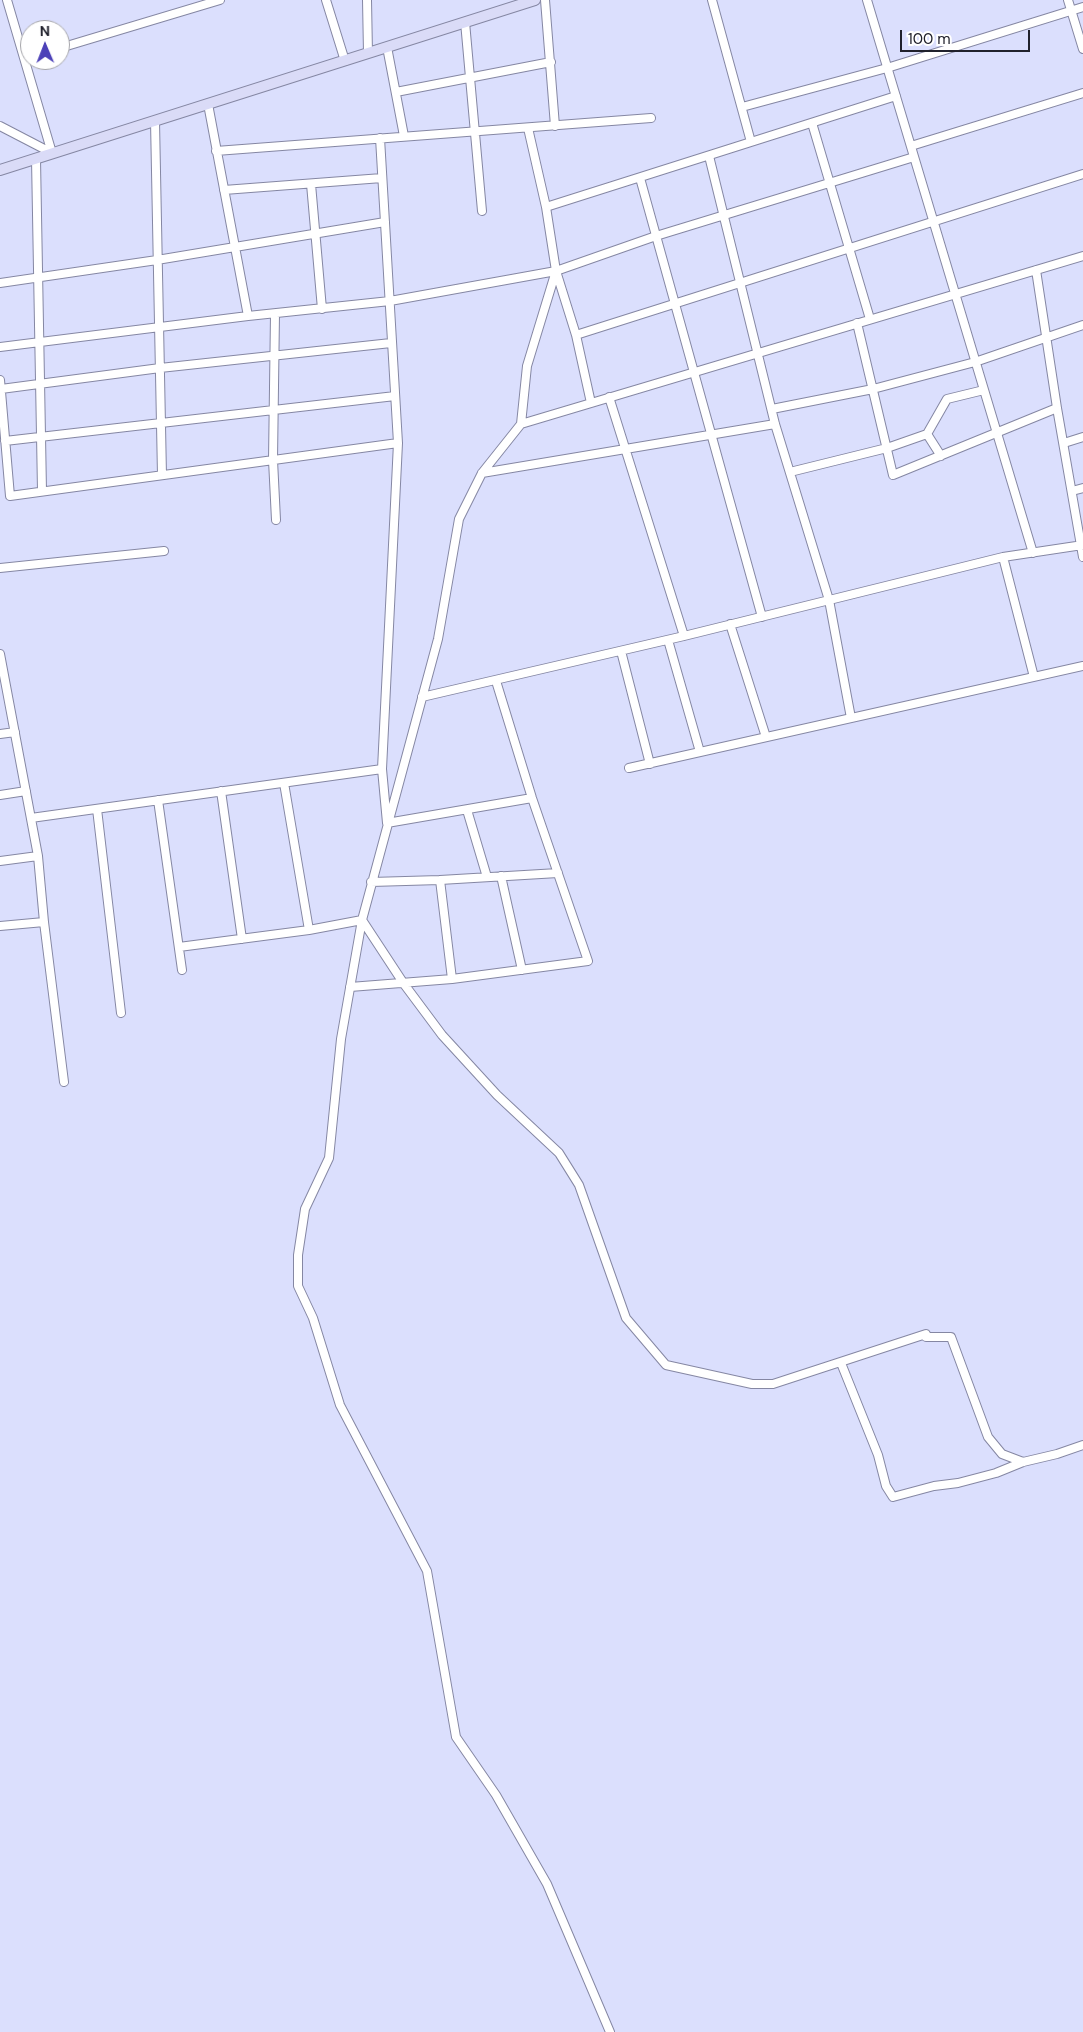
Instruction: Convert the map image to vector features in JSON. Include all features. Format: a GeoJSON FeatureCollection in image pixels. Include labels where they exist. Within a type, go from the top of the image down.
{"type":"FeatureCollection","features":[{"type":"Feature","properties":{"kind":"street"},"geometry":{"type":"LineString","coordinates":[[70,45],[220,0]]}},
{"type":"Feature","properties":{"kind":"street"},"geometry":{"type":"LineString","coordinates":[[326,0],[345,61]]}},
{"type":"Feature","properties":{"kind":"street"},"geometry":{"type":"LineString","coordinates":[[367,0],[368,53]]}},
{"type":"Feature","properties":{"kind":"street"},"geometry":{"type":"LineString","coordinates":[[0,170],[535,0]]}},
{"type":"Feature","properties":{"kind":"street"},"geometry":{"type":"LineString","coordinates":[[545,0],[555,126]]}},
{"type":"Feature","properties":{"kind":"street"},"geometry":{"type":"LineString","coordinates":[[712,0],[752,142]]}},
{"type":"Feature","properties":{"kind":"street"},"geometry":{"type":"LineString","coordinates":[[867,0],[1032,553]]}},
{"type":"Feature","properties":{"kind":"street"},"geometry":{"type":"LineString","coordinates":[[1068,0],[1083,49]]}},
{"type":"Feature","properties":{"kind":"street"},"geometry":{"type":"LineString","coordinates":[[5,3],[20,40]]}},
{"type":"Feature","properties":{"kind":"street"},"geometry":{"type":"LineString","coordinates":[[742,107],[888,68],[1083,7]]}},
{"type":"Feature","properties":{"kind":"street"},"geometry":{"type":"LineString","coordinates":[[465,22],[482,211]]}},
{"type":"Feature","properties":{"kind":"street"},"geometry":{"type":"LineString","coordinates":[[387,47],[404,136]]}},
{"type":"Feature","properties":{"kind":"street"},"geometry":{"type":"LineString","coordinates":[[396,92],[551,62]]}},
{"type":"Feature","properties":{"kind":"street"},"geometry":{"type":"LineString","coordinates":[[30,70],[52,153]]}},
{"type":"Feature","properties":{"kind":"street"},"geometry":{"type":"LineString","coordinates":[[911,146],[1083,93]]}},
{"type":"Feature","properties":{"kind":"street"},"geometry":{"type":"LineString","coordinates":[[546,207],[896,96]]}},
{"type":"Feature","properties":{"kind":"street"},"geometry":{"type":"LineString","coordinates":[[208,104],[248,316]]}},
{"type":"Feature","properties":{"kind":"street"},"geometry":{"type":"LineString","coordinates":[[216,151],[651,118]]}},
{"type":"Feature","properties":{"kind":"street"},"geometry":{"type":"LineString","coordinates":[[154,121],[162,475]]}},
{"type":"Feature","properties":{"kind":"street"},"geometry":{"type":"LineString","coordinates":[[812,123],[870,320]]}},
{"type":"Feature","properties":{"kind":"street"},"geometry":{"type":"LineString","coordinates":[[0,126],[52,153]]}},
{"type":"Feature","properties":{"kind":"street"},"geometry":{"type":"LineString","coordinates":[[528,128],[546,207],[556,271],[576,335],[590,403]]}},
{"type":"Feature","properties":{"kind":"street"},"geometry":{"type":"LineString","coordinates":[[380,138],[398,443],[382,769],[387,823]]}},
{"type":"Feature","properties":{"kind":"street"},"geometry":{"type":"LineString","coordinates":[[709,156],[775,424],[830,600],[851,718]]}},
{"type":"Feature","properties":{"kind":"street"},"geometry":{"type":"LineString","coordinates":[[0,347],[248,316],[390,301],[556,271],[656,236],[914,157]]}},
{"type":"Feature","properties":{"kind":"street"},"geometry":{"type":"LineString","coordinates":[[36,159],[42,491]]}},
{"type":"Feature","properties":{"kind":"street"},"geometry":{"type":"LineString","coordinates":[[576,335],[1083,174]]}},
{"type":"Feature","properties":{"kind":"street"},"geometry":{"type":"LineString","coordinates":[[224,190],[382,178]]}},
{"type":"Feature","properties":{"kind":"street"},"geometry":{"type":"LineString","coordinates":[[640,178],[762,617]]}},
{"type":"Feature","properties":{"kind":"street"},"geometry":{"type":"LineString","coordinates":[[311,184],[322,309]]}},
{"type":"Feature","properties":{"kind":"street"},"geometry":{"type":"LineString","coordinates":[[0,283],[157,260],[315,232],[385,222]]}},
{"type":"Feature","properties":{"kind":"street"},"geometry":{"type":"LineString","coordinates":[[521,424],[1083,256]]}},
{"type":"Feature","properties":{"kind":"street"},"geometry":{"type":"LineString","coordinates":[[1036,270],[1048,338],[1057,408],[1083,557]]}},
{"type":"Feature","properties":{"kind":"street"},"geometry":{"type":"LineString","coordinates":[[556,271],[527,366],[521,424],[482,473],[459,519],[438,639],[362,920],[341,1039],[329,1158],[306,1209],[298,1255],[298,1286],[313,1318],[340,1405],[427,1571],[456,1737],[496,1795],[547,1884],[610,2032]]}},
{"type":"Feature","properties":{"kind":"street"},"geometry":{"type":"LineString","coordinates":[[275,314],[273,460],[276,520]]}},
{"type":"Feature","properties":{"kind":"street"},"geometry":{"type":"LineString","coordinates":[[857,323],[893,475],[1057,408]]}},
{"type":"Feature","properties":{"kind":"street"},"geometry":{"type":"LineString","coordinates":[[772,409],[873,389],[975,362],[1083,325]]}},
{"type":"Feature","properties":{"kind":"street"},"geometry":{"type":"LineString","coordinates":[[1,389],[160,368],[391,343]]}},
{"type":"Feature","properties":{"kind":"street"},"geometry":{"type":"LineString","coordinates":[[0,380],[1,411],[5,441],[4,468],[10,496],[398,443]]}},
{"type":"Feature","properties":{"kind":"street"},"geometry":{"type":"LineString","coordinates":[[790,472],[887,448],[927,434],[947,399],[984,390]]}},
{"type":"Feature","properties":{"kind":"street"},"geometry":{"type":"LineString","coordinates":[[5,441],[395,396]]}},
{"type":"Feature","properties":{"kind":"street"},"geometry":{"type":"LineString","coordinates":[[609,397],[684,636]]}},
{"type":"Feature","properties":{"kind":"street"},"geometry":{"type":"LineString","coordinates":[[482,473],[775,424]]}},
{"type":"Feature","properties":{"kind":"street"},"geometry":{"type":"LineString","coordinates":[[927,434],[941,456]]}},
{"type":"Feature","properties":{"kind":"street"},"geometry":{"type":"LineString","coordinates":[[1064,443],[1083,437]]}},
{"type":"Feature","properties":{"kind":"street"},"geometry":{"type":"LineString","coordinates":[[1072,491],[1083,488]]}},
{"type":"Feature","properties":{"kind":"street"},"geometry":{"type":"LineString","coordinates":[[422,697],[668,640],[1003,557],[1082,546]]}},
{"type":"Feature","properties":{"kind":"street"},"geometry":{"type":"LineString","coordinates":[[0,568],[164,550]]}},
{"type":"Feature","properties":{"kind":"street"},"geometry":{"type":"LineString","coordinates":[[1003,557],[1034,677]]}},
{"type":"Feature","properties":{"kind":"street"},"geometry":{"type":"LineString","coordinates":[[730,624],[766,737]]}},
{"type":"Feature","properties":{"kind":"street"},"geometry":{"type":"LineString","coordinates":[[668,640],[700,752]]}},
{"type":"Feature","properties":{"kind":"street"},"geometry":{"type":"LineString","coordinates":[[621,651],[650,764]]}},
{"type":"Feature","properties":{"kind":"street"},"geometry":{"type":"LineString","coordinates":[[0,658],[38,856],[44,922],[64,1082]]}},
{"type":"Feature","properties":{"kind":"street"},"geometry":{"type":"LineString","coordinates":[[629,768],[1083,666]]}},
{"type":"Feature","properties":{"kind":"street"},"geometry":{"type":"LineString","coordinates":[[350,987],[452,979],[588,962],[532,798],[496,681]]}},
{"type":"Feature","properties":{"kind":"street"},"geometry":{"type":"LineString","coordinates":[[0,734],[15,732]]}},
{"type":"Feature","properties":{"kind":"street"},"geometry":{"type":"LineString","coordinates":[[31,818],[382,769]]}},
{"type":"Feature","properties":{"kind":"street"},"geometry":{"type":"LineString","coordinates":[[284,782],[309,930]]}},
{"type":"Feature","properties":{"kind":"street"},"geometry":{"type":"LineString","coordinates":[[0,795],[26,791]]}},
{"type":"Feature","properties":{"kind":"street"},"geometry":{"type":"LineString","coordinates":[[222,791],[242,939]]}},
{"type":"Feature","properties":{"kind":"street"},"geometry":{"type":"LineString","coordinates":[[387,823],[532,798]]}},
{"type":"Feature","properties":{"kind":"street"},"geometry":{"type":"LineString","coordinates":[[158,800],[182,970]]}},
{"type":"Feature","properties":{"kind":"street"},"geometry":{"type":"LineString","coordinates":[[97,809],[122,1013]]}},
{"type":"Feature","properties":{"kind":"street"},"geometry":{"type":"LineString","coordinates":[[466,810],[487,877]]}},
{"type":"Feature","properties":{"kind":"street"},"geometry":{"type":"LineString","coordinates":[[0,861],[38,856]]}},
{"type":"Feature","properties":{"kind":"street"},"geometry":{"type":"LineString","coordinates":[[371,882],[558,873]]}},
{"type":"Feature","properties":{"kind":"street"},"geometry":{"type":"LineString","coordinates":[[500,876],[522,970]]}},
{"type":"Feature","properties":{"kind":"street"},"geometry":{"type":"LineString","coordinates":[[440,880],[452,979]]}},
{"type":"Feature","properties":{"kind":"street"},"geometry":{"type":"LineString","coordinates":[[179,947],[309,930],[362,920]]}},
{"type":"Feature","properties":{"kind":"street"},"geometry":{"type":"LineString","coordinates":[[362,920],[404,984],[442,1035],[497,1095],[559,1153],[579,1185],[626,1318],[666,1364],[752,1384],[773,1384],[926,1334],[926,1337],[951,1338],[988,1437],[1002,1454],[1023,1462]]}},
{"type":"Feature","properties":{"kind":"street"},"geometry":{"type":"LineString","coordinates":[[0,926],[44,922]]}},
{"type":"Feature","properties":{"kind":"street"},"geometry":{"type":"LineString","coordinates":[[840,1363],[878,1455],[886,1486],[893,1497],[996,1473],[1023,1462],[1057,1454],[1083,1445]]}}]}
